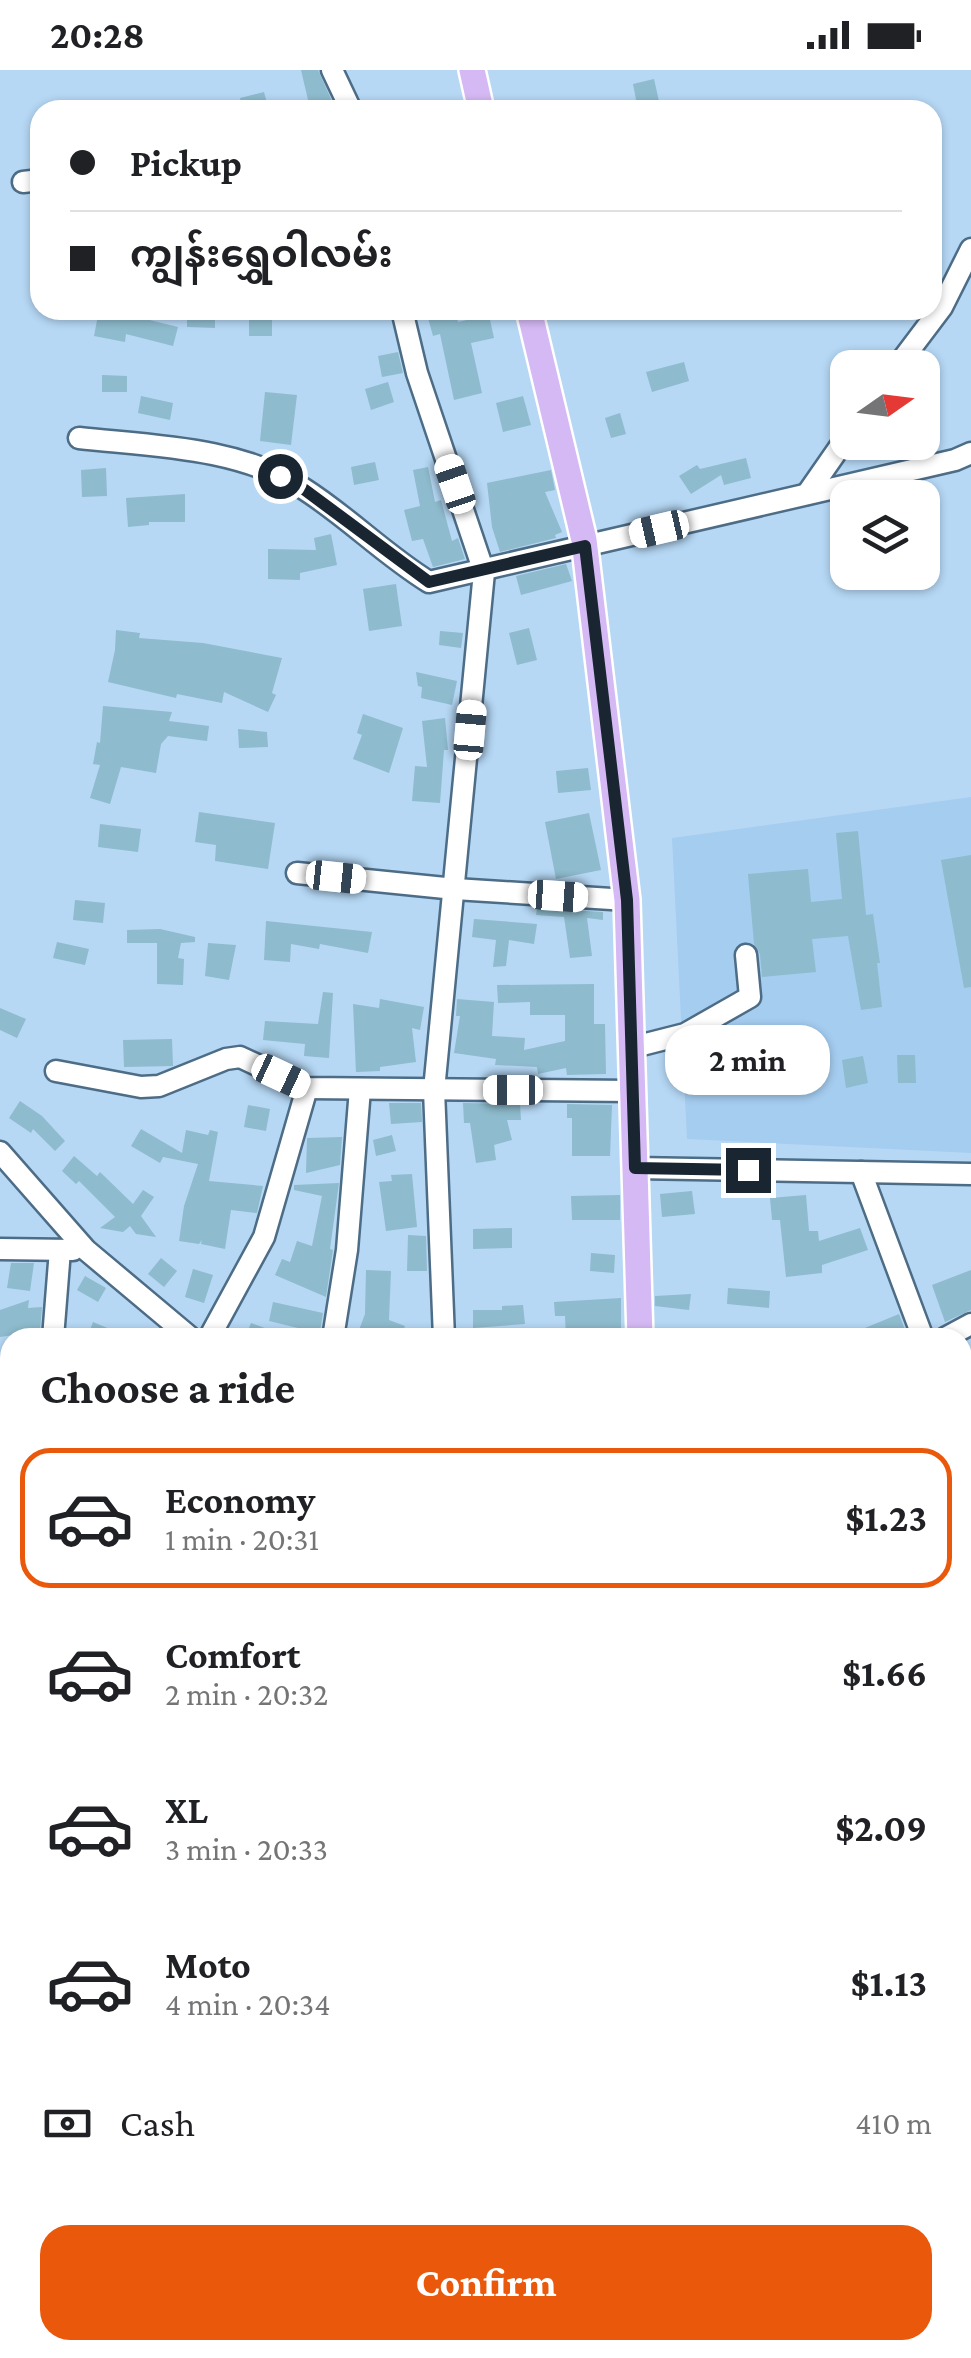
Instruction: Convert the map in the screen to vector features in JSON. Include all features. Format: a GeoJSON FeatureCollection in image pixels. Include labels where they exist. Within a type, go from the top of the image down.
{"type":"FeatureCollection","features":[{"type":"Feature","properties":{"kind":"main road"},"geometry":{"type":"LineString","coordinates":[[472,70],[479,100]]}},
{"type":"Feature","properties":{"kind":"main road"},"geometry":{"type":"LineString","coordinates":[[531,320],[585,546],[627,900],[640,1328]]}},
{"type":"Feature","properties":{"kind":"street"},"geometry":{"type":"LineString","coordinates":[[332,70],[346,100]]}},
{"type":"Feature","properties":{"kind":"street"},"geometry":{"type":"LineString","coordinates":[[942,307],[971,249]]}},
{"type":"Feature","properties":{"kind":"street"},"geometry":{"type":"LineString","coordinates":[[404,320],[417,374],[484,572],[434,1090],[444,1328]]}},
{"type":"Feature","properties":{"kind":"street"},"geometry":{"type":"LineString","coordinates":[[910,350],[932,320]]}},
{"type":"Feature","properties":{"kind":"street"},"geometry":{"type":"LineString","coordinates":[[78,438],[223,456],[280,476],[305,490],[429,582],[484,572],[971,453]]}},
{"type":"Feature","properties":{"kind":"street"},"geometry":{"type":"LineString","coordinates":[[807,494],[831,460]]}},
{"type":"Feature","properties":{"kind":"street"},"geometry":{"type":"LineString","coordinates":[[297,873],[627,900]]}},
{"type":"Feature","properties":{"kind":"street"},"geometry":{"type":"LineString","coordinates":[[630,1048],[685,1034],[750,998],[746,955]]}},
{"type":"Feature","properties":{"kind":"street"},"geometry":{"type":"LineString","coordinates":[[56,1071],[141,1087],[158,1086],[240,1057],[307,1088],[631,1091]]}},
{"type":"Feature","properties":{"kind":"street"},"geometry":{"type":"LineString","coordinates":[[214,1328],[264,1237],[307,1088]]}},
{"type":"Feature","properties":{"kind":"street"},"geometry":{"type":"LineString","coordinates":[[335,1328],[347,1250],[360,1089]]}},
{"type":"Feature","properties":{"kind":"street"},"geometry":{"type":"LineString","coordinates":[[0,1152],[86,1250],[179,1328]]}},
{"type":"Feature","properties":{"kind":"street"},"geometry":{"type":"LineString","coordinates":[[635,1168],[971,1174]]}},
{"type":"Feature","properties":{"kind":"street"},"geometry":{"type":"LineString","coordinates":[[860,1172],[919,1328]]}},
{"type":"Feature","properties":{"kind":"street"},"geometry":{"type":"LineString","coordinates":[[0,1250],[86,1250]]}},
{"type":"Feature","properties":{"kind":"street"},"geometry":{"type":"LineString","coordinates":[[54,1328],[60,1250]]}},
{"type":"Feature","properties":{"kind":"shaded area"},"geometry":{"type":"Polygon","coordinates":[[[971,797],[971,1153],[687,1139],[672,838],[971,797]]]}},
{"type":"Feature","properties":{"kind":"building"},"geometry":{"type":"Polygon","coordinates":[[[301,70],[318,70],[332,100],[308,100],[301,70]]]}},
{"type":"Feature","properties":{"kind":"building"},"geometry":{"type":"Polygon","coordinates":[[[654,79],[659,100],[636,100],[633,84],[654,79]]]}},
{"type":"Feature","properties":{"kind":"building"},"geometry":{"type":"Polygon","coordinates":[[[264,92],[266,100],[240,100],[264,92]]]}},
{"type":"Feature","properties":{"kind":"building"},"geometry":{"type":"Polygon","coordinates":[[[97,320],[149,320],[178,327],[173,346],[126,334],[125,342],[94,336],[97,320]]]}},
{"type":"Feature","properties":{"kind":"building"},"geometry":{"type":"Polygon","coordinates":[[[187,320],[215,320],[215,328],[187,327],[187,320]]]}},
{"type":"Feature","properties":{"kind":"building"},"geometry":{"type":"Polygon","coordinates":[[[249,320],[272,320],[272,336],[249,336],[249,320]]]}},
{"type":"Feature","properties":{"kind":"building"},"geometry":{"type":"Polygon","coordinates":[[[429,320],[490,320],[494,338],[471,343],[482,393],[454,400],[440,334],[433,336],[429,320]]]}},
{"type":"Feature","properties":{"kind":"building"},"geometry":{"type":"Polygon","coordinates":[[[398,352],[403,373],[382,377],[378,356],[398,352]]]}},
{"type":"Feature","properties":{"kind":"building"},"geometry":{"type":"Polygon","coordinates":[[[684,362],[689,381],[652,392],[646,372],[684,362]]]}},
{"type":"Feature","properties":{"kind":"building"},"geometry":{"type":"Polygon","coordinates":[[[102,375],[127,376],[127,392],[102,392],[102,375]]]}},
{"type":"Feature","properties":{"kind":"building"},"geometry":{"type":"Polygon","coordinates":[[[388,382],[394,402],[371,410],[365,389],[388,382]]]}},
{"type":"Feature","properties":{"kind":"building"},"geometry":{"type":"Polygon","coordinates":[[[265,392],[297,395],[291,445],[260,441],[265,392]]]}},
{"type":"Feature","properties":{"kind":"building"},"geometry":{"type":"Polygon","coordinates":[[[141,396],[173,403],[170,420],[138,413],[141,396]]]}},
{"type":"Feature","properties":{"kind":"building"},"geometry":{"type":"Polygon","coordinates":[[[523,396],[531,425],[503,432],[496,403],[523,396]]]}},
{"type":"Feature","properties":{"kind":"building"},"geometry":{"type":"Polygon","coordinates":[[[620,413],[626,434],[611,438],[605,418],[620,413]]]}},
{"type":"Feature","properties":{"kind":"building"},"geometry":{"type":"Polygon","coordinates":[[[746,458],[751,478],[724,485],[721,475],[691,494],[679,476],[697,465],[700,469],[746,458]]]}},
{"type":"Feature","properties":{"kind":"building"},"geometry":{"type":"Polygon","coordinates":[[[375,462],[379,480],[354,485],[351,467],[375,462]]]}},
{"type":"Feature","properties":{"kind":"building"},"geometry":{"type":"Polygon","coordinates":[[[428,467],[435,502],[441,500],[452,541],[458,538],[465,559],[433,567],[423,539],[412,541],[404,510],[420,506],[413,470],[428,467]]]}},
{"type":"Feature","properties":{"kind":"building"},"geometry":{"type":"Polygon","coordinates":[[[106,468],[107,496],[82,497],[81,470],[106,468]]]}},
{"type":"Feature","properties":{"kind":"building"},"geometry":{"type":"Polygon","coordinates":[[[551,470],[555,490],[545,492],[562,532],[556,538],[500,552],[492,527],[487,483],[551,470]]]}},
{"type":"Feature","properties":{"kind":"building"},"geometry":{"type":"Polygon","coordinates":[[[185,494],[185,522],[149,522],[128,527],[126,498],[185,494]]]}},
{"type":"Feature","properties":{"kind":"building"},"geometry":{"type":"Polygon","coordinates":[[[331,534],[337,565],[300,573],[300,580],[268,579],[268,549],[316,550],[314,538],[331,534]]]}},
{"type":"Feature","properties":{"kind":"building"},"geometry":{"type":"Polygon","coordinates":[[[566,564],[572,581],[521,595],[516,576],[566,564]]]}},
{"type":"Feature","properties":{"kind":"building"},"geometry":{"type":"Polygon","coordinates":[[[396,584],[402,626],[369,631],[363,589],[396,584]]]}},
{"type":"Feature","properties":{"kind":"building"},"geometry":{"type":"Polygon","coordinates":[[[529,628],[537,660],[517,665],[509,633],[529,628]]]}},
{"type":"Feature","properties":{"kind":"building"},"geometry":{"type":"Polygon","coordinates":[[[116,630],[140,633],[139,638],[203,643],[282,658],[272,693],[276,695],[268,712],[224,692],[222,703],[177,694],[176,698],[108,682],[116,630]]]}},
{"type":"Feature","properties":{"kind":"building"},"geometry":{"type":"Polygon","coordinates":[[[440,631],[463,633],[461,648],[439,645],[440,631]]]}},
{"type":"Feature","properties":{"kind":"building"},"geometry":{"type":"Polygon","coordinates":[[[416,672],[457,681],[452,705],[421,698],[422,687],[418,686],[416,672]]]}},
{"type":"Feature","properties":{"kind":"building"},"geometry":{"type":"Polygon","coordinates":[[[103,706],[172,712],[169,721],[209,726],[207,741],[168,736],[161,744],[156,773],[121,767],[110,804],[90,798],[100,765],[93,764],[97,742],[100,743],[103,706]]]}},
{"type":"Feature","properties":{"kind":"building"},"geometry":{"type":"Polygon","coordinates":[[[363,714],[403,728],[389,773],[353,759],[362,735],[357,733],[363,714]]]}},
{"type":"Feature","properties":{"kind":"building"},"geometry":{"type":"Polygon","coordinates":[[[445,718],[448,750],[444,750],[440,803],[412,801],[415,766],[427,767],[422,721],[445,718]]]}},
{"type":"Feature","properties":{"kind":"building"},"geometry":{"type":"Polygon","coordinates":[[[238,729],[267,732],[268,747],[239,748],[238,729]]]}},
{"type":"Feature","properties":{"kind":"building"},"geometry":{"type":"Polygon","coordinates":[[[588,768],[591,790],[558,793],[556,771],[588,768]]]}},
{"type":"Feature","properties":{"kind":"building"},"geometry":{"type":"Polygon","coordinates":[[[199,812],[275,823],[268,869],[215,861],[216,845],[195,842],[199,812]]]}},
{"type":"Feature","properties":{"kind":"building"},"geometry":{"type":"Polygon","coordinates":[[[589,813],[601,870],[556,879],[545,822],[589,813]]]}},
{"type":"Feature","properties":{"kind":"building"},"geometry":{"type":"Polygon","coordinates":[[[100,824],[141,829],[138,852],[98,847],[100,824]]]}},
{"type":"Feature","properties":{"kind":"building"},"geometry":{"type":"Polygon","coordinates":[[[858,831],[866,915],[873,914],[880,963],[882,1007],[861,1010],[848,936],[812,939],[816,972],[762,977],[760,954],[754,944],[748,874],[808,869],[811,902],[842,899],[836,833],[858,831]]]}},
{"type":"Feature","properties":{"kind":"building"},"geometry":{"type":"Polygon","coordinates":[[[971,855],[971,987],[964,988],[941,860],[971,855]]]}},
{"type":"Feature","properties":{"kind":"building"},"geometry":{"type":"Polygon","coordinates":[[[75,900],[105,903],[103,923],[73,920],[75,900]]]}},
{"type":"Feature","properties":{"kind":"building"},"geometry":{"type":"Polygon","coordinates":[[[537,908],[603,912],[603,920],[587,918],[592,956],[570,958],[564,917],[536,915],[537,908]]]}},
{"type":"Feature","properties":{"kind":"building"},"geometry":{"type":"Polygon","coordinates":[[[474,919],[537,924],[534,944],[509,940],[506,966],[493,967],[496,940],[472,937],[474,919]]]}},
{"type":"Feature","properties":{"kind":"building"},"geometry":{"type":"Polygon","coordinates":[[[266,921],[372,932],[368,953],[320,944],[319,949],[291,944],[290,962],[264,960],[266,921]]]}},
{"type":"Feature","properties":{"kind":"building"},"geometry":{"type":"Polygon","coordinates":[[[160,929],[195,937],[195,942],[181,943],[178,958],[184,959],[183,985],[157,984],[157,943],[127,943],[127,930],[160,929]]]}},
{"type":"Feature","properties":{"kind":"building"},"geometry":{"type":"Polygon","coordinates":[[[57,942],[89,949],[85,965],[53,958],[57,942]]]}},
{"type":"Feature","properties":{"kind":"building"},"geometry":{"type":"Polygon","coordinates":[[[208,943],[236,945],[229,980],[205,976],[208,943]]]}},
{"type":"Feature","properties":{"kind":"building"},"geometry":{"type":"Polygon","coordinates":[[[594,984],[594,1024],[605,1024],[606,1074],[567,1075],[566,1068],[538,1074],[537,1067],[495,1065],[496,1059],[454,1053],[460,1016],[456,1016],[457,999],[494,1002],[492,1036],[525,1038],[524,1050],[565,1041],[565,1015],[530,1015],[530,1002],[498,1003],[497,985],[594,984]]]}},
{"type":"Feature","properties":{"kind":"building"},"geometry":{"type":"Polygon","coordinates":[[[323,992],[333,993],[329,1058],[304,1056],[305,1044],[263,1040],[265,1021],[318,1024],[323,992]]]}},
{"type":"Feature","properties":{"kind":"building"},"geometry":{"type":"Polygon","coordinates":[[[380,999],[424,1007],[420,1030],[412,1028],[416,1062],[356,1072],[353,1004],[379,1008],[380,999]]]}},
{"type":"Feature","properties":{"kind":"building"},"geometry":{"type":"Polygon","coordinates":[[[0,1008],[26,1019],[17,1038],[0,1030],[0,1008]]]}},
{"type":"Feature","properties":{"kind":"building"},"geometry":{"type":"Polygon","coordinates":[[[172,1039],[173,1066],[124,1067],[123,1040],[172,1039]]]}},
{"type":"Feature","properties":{"kind":"building"},"geometry":{"type":"Polygon","coordinates":[[[897,1055],[915,1055],[916,1083],[898,1083],[897,1055]]]}},
{"type":"Feature","properties":{"kind":"building"},"geometry":{"type":"Polygon","coordinates":[[[863,1056],[868,1083],[846,1088],[842,1060],[863,1056]]]}},
{"type":"Feature","properties":{"kind":"building"},"geometry":{"type":"Polygon","coordinates":[[[800,1061],[803,1086],[754,1092],[751,1067],[800,1061]]]}},
{"type":"Feature","properties":{"kind":"building"},"geometry":{"type":"Polygon","coordinates":[[[20,1101],[42,1116],[65,1141],[55,1151],[33,1129],[31,1133],[9,1118],[20,1101]]]}},
{"type":"Feature","properties":{"kind":"building"},"geometry":{"type":"Polygon","coordinates":[[[389,1103],[421,1103],[422,1122],[391,1124],[389,1103]]]}},
{"type":"Feature","properties":{"kind":"building"},"geometry":{"type":"Polygon","coordinates":[[[463,1103],[520,1104],[521,1120],[507,1120],[512,1140],[494,1145],[496,1160],[476,1163],[470,1123],[464,1123],[463,1103]]]}},
{"type":"Feature","properties":{"kind":"building"},"geometry":{"type":"Polygon","coordinates":[[[567,1104],[612,1105],[610,1156],[572,1156],[572,1118],[567,1118],[567,1104]]]}},
{"type":"Feature","properties":{"kind":"building"},"geometry":{"type":"Polygon","coordinates":[[[248,1105],[270,1109],[266,1131],[244,1127],[248,1105]]]}},
{"type":"Feature","properties":{"kind":"building"},"geometry":{"type":"Polygon","coordinates":[[[141,1129],[182,1153],[186,1130],[208,1135],[210,1130],[218,1132],[209,1181],[263,1186],[257,1213],[231,1210],[225,1249],[201,1244],[202,1240],[199,1244],[179,1241],[184,1206],[198,1164],[163,1157],[160,1163],[131,1146],[141,1129]]]}},
{"type":"Feature","properties":{"kind":"building"},"geometry":{"type":"Polygon","coordinates":[[[392,1135],[396,1151],[376,1156],[373,1140],[392,1135]]]}},
{"type":"Feature","properties":{"kind":"building"},"geometry":{"type":"Polygon","coordinates":[[[342,1137],[340,1165],[306,1173],[307,1138],[342,1137]]]}},
{"type":"Feature","properties":{"kind":"building"},"geometry":{"type":"Polygon","coordinates":[[[74,1156],[97,1176],[100,1172],[133,1204],[143,1190],[154,1197],[141,1216],[156,1237],[136,1234],[130,1226],[123,1232],[100,1228],[115,1217],[79,1181],[76,1184],[62,1171],[74,1156]]]}},
{"type":"Feature","properties":{"kind":"building"},"geometry":{"type":"Polygon","coordinates":[[[412,1174],[417,1227],[386,1231],[379,1182],[392,1181],[391,1175],[412,1174]]]}},
{"type":"Feature","properties":{"kind":"building"},"geometry":{"type":"Polygon","coordinates":[[[339,1183],[326,1297],[275,1275],[282,1259],[290,1262],[297,1241],[312,1246],[322,1196],[294,1190],[294,1185],[339,1183]]]}},
{"type":"Feature","properties":{"kind":"building"},"geometry":{"type":"Polygon","coordinates":[[[692,1191],[695,1214],[662,1217],[660,1194],[692,1191]]]}},
{"type":"Feature","properties":{"kind":"building"},"geometry":{"type":"Polygon","coordinates":[[[620,1195],[620,1220],[572,1220],[571,1196],[620,1195]]]}},
{"type":"Feature","properties":{"kind":"building"},"geometry":{"type":"Polygon","coordinates":[[[806,1195],[809,1231],[818,1231],[819,1241],[860,1228],[868,1250],[822,1265],[822,1273],[786,1277],[780,1220],[772,1220],[770,1198],[806,1195]]]}},
{"type":"Feature","properties":{"kind":"building"},"geometry":{"type":"Polygon","coordinates":[[[512,1228],[512,1248],[473,1249],[473,1229],[512,1228]]]}},
{"type":"Feature","properties":{"kind":"building"},"geometry":{"type":"Polygon","coordinates":[[[408,1235],[426,1236],[427,1271],[407,1271],[408,1235]]]}},
{"type":"Feature","properties":{"kind":"building"},"geometry":{"type":"Polygon","coordinates":[[[591,1253],[615,1255],[614,1273],[590,1271],[591,1253]]]}},
{"type":"Feature","properties":{"kind":"building"},"geometry":{"type":"Polygon","coordinates":[[[161,1258],[177,1271],[164,1287],[148,1274],[161,1258]]]}},
{"type":"Feature","properties":{"kind":"building"},"geometry":{"type":"Polygon","coordinates":[[[11,1263],[34,1263],[30,1291],[7,1288],[11,1263]]]}},
{"type":"Feature","properties":{"kind":"building"},"geometry":{"type":"Polygon","coordinates":[[[193,1269],[213,1275],[204,1303],[185,1297],[193,1269]]]}},
{"type":"Feature","properties":{"kind":"building"},"geometry":{"type":"Polygon","coordinates":[[[366,1270],[391,1271],[389,1320],[404,1328],[360,1328],[365,1314],[366,1270]]]}},
{"type":"Feature","properties":{"kind":"building"},"geometry":{"type":"Polygon","coordinates":[[[971,1270],[971,1310],[945,1322],[932,1285],[971,1270]]]}},
{"type":"Feature","properties":{"kind":"building"},"geometry":{"type":"Polygon","coordinates":[[[85,1276],[106,1288],[98,1302],[77,1290],[85,1276]]]}},
{"type":"Feature","properties":{"kind":"building"},"geometry":{"type":"Polygon","coordinates":[[[728,1288],[770,1291],[769,1308],[727,1304],[728,1288]]]}},
{"type":"Feature","properties":{"kind":"building"},"geometry":{"type":"Polygon","coordinates":[[[691,1294],[689,1310],[655,1306],[655,1296],[691,1294]]]}},
{"type":"Feature","properties":{"kind":"building"},"geometry":{"type":"Polygon","coordinates":[[[621,1298],[621,1328],[566,1328],[565,1316],[555,1316],[554,1302],[621,1298]]]}},
{"type":"Feature","properties":{"kind":"building"},"geometry":{"type":"Polygon","coordinates":[[[29,1300],[28,1308],[42,1307],[40,1328],[0,1328],[0,1310],[29,1300]]]}},
{"type":"Feature","properties":{"kind":"building"},"geometry":{"type":"Polygon","coordinates":[[[273,1302],[323,1313],[321,1328],[298,1328],[269,1321],[273,1302]]]}},
{"type":"Feature","properties":{"kind":"building"},"geometry":{"type":"Polygon","coordinates":[[[523,1305],[525,1324],[473,1328],[473,1310],[523,1305]]]}},
{"type":"Feature","properties":{"kind":"building"},"geometry":{"type":"Polygon","coordinates":[[[899,1314],[904,1328],[865,1328],[899,1314]]]}},
{"type":"Feature","properties":{"kind":"route"},"geometry":{"type":"LineString","coordinates":[[280,476],[305,490],[429,582],[585,546],[627,900],[635,1168],[748,1170]]}}]}
